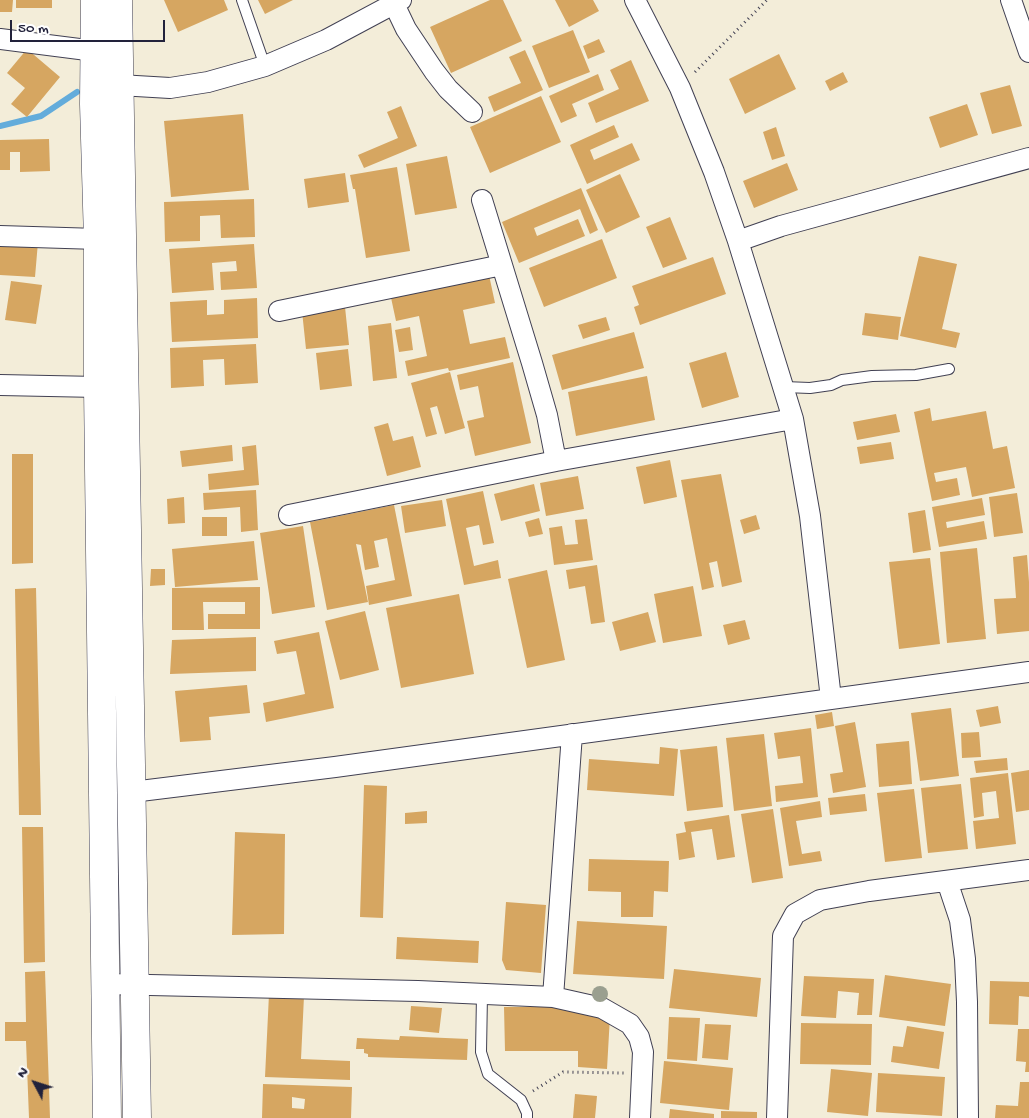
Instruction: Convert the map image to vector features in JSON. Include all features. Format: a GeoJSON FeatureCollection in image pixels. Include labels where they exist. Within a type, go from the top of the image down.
{"type":"FeatureCollection","features":[{"type":"Feature","properties":{"kind":"main road"},"geometry":{"type":"LineString","coordinates":[[95,0],[94,104],[98,239],[98,387],[107,1118]]}},
{"type":"Feature","properties":{"kind":"main road"},"geometry":{"type":"LineString","coordinates":[[118,0],[137,1118]]}},
{"type":"Feature","properties":{"kind":"street"},"geometry":{"type":"LineString","coordinates":[[635,0],[680,88],[714,172],[738,241],[793,419],[810,516],[831,699]]}},
{"type":"Feature","properties":{"kind":"street"},"geometry":{"type":"LineString","coordinates":[[1011,0],[1029,52]]}},
{"type":"Feature","properties":{"kind":"street"},"geometry":{"type":"LineString","coordinates":[[118,85],[170,88],[208,82],[265,66],[326,40],[398,2],[406,29],[434,71],[448,89],[472,112]]}},
{"type":"Feature","properties":{"kind":"street"},"geometry":{"type":"LineString","coordinates":[[0,39],[95,51]]}},
{"type":"Feature","properties":{"kind":"street"},"geometry":{"type":"LineString","coordinates":[[738,241],[781,226],[1029,158]]}},
{"type":"Feature","properties":{"kind":"street"},"geometry":{"type":"LineString","coordinates":[[482,200],[547,415],[556,461]]}},
{"type":"Feature","properties":{"kind":"street"},"geometry":{"type":"LineString","coordinates":[[0,236],[98,239]]}},
{"type":"Feature","properties":{"kind":"street"},"geometry":{"type":"LineString","coordinates":[[279,311],[502,265]]}},
{"type":"Feature","properties":{"kind":"street"},"geometry":{"type":"LineString","coordinates":[[0,386],[98,387]]}},
{"type":"Feature","properties":{"kind":"street"},"geometry":{"type":"LineString","coordinates":[[288,515],[556,461],[793,419]]}},
{"type":"Feature","properties":{"kind":"street"},"geometry":{"type":"LineString","coordinates":[[132,792],[260,777],[1029,672]]}},
{"type":"Feature","properties":{"kind":"street"},"geometry":{"type":"LineString","coordinates":[[553,997],[572,734]]}},
{"type":"Feature","properties":{"kind":"street"},"geometry":{"type":"LineString","coordinates":[[777,1118],[783,936],[796,914],[820,900],[869,891],[1029,870]]}},
{"type":"Feature","properties":{"kind":"street"},"geometry":{"type":"LineString","coordinates":[[947,881],[960,920],[965,959],[968,1118]]}},
{"type":"Feature","properties":{"kind":"street"},"geometry":{"type":"LineString","coordinates":[[105,984],[136,983],[418,991],[553,997],[602,1008],[630,1024],[639,1036],[643,1052],[640,1118]]}},
{"type":"Feature","properties":{"kind":"lane"},"geometry":{"type":"LineString","coordinates":[[242,0],[265,66]]}},
{"type":"Feature","properties":{"kind":"lane"},"geometry":{"type":"LineString","coordinates":[[784,387],[810,388],[831,385],[842,380],[872,376],[916,375],[949,369]]}},
{"type":"Feature","properties":{"kind":"lane"},"geometry":{"type":"LineString","coordinates":[[482,995],[480,1052],[488,1074],[520,1100],[527,1113],[526,1118]]}},
{"type":"Feature","properties":{"kind":"path"},"geometry":{"type":"LineString","coordinates":[[680,88],[767,0]]}},
{"type":"Feature","properties":{"kind":"path"},"geometry":{"type":"LineString","coordinates":[[520,1100],[564,1072],[642,1074]]}},
{"type":"Feature","properties":{"kind":"building"},"geometry":{"type":"Polygon","coordinates":[[[0,0],[13,0],[12,12],[0,12],[0,0]]]}},
{"type":"Feature","properties":{"kind":"building"},"geometry":{"type":"Polygon","coordinates":[[[16,0],[52,0],[52,8],[16,8],[16,0]]]}},
{"type":"Feature","properties":{"kind":"building"},"geometry":{"type":"Polygon","coordinates":[[[164,0],[224,0],[228,10],[178,32],[164,0]]]}},
{"type":"Feature","properties":{"kind":"building"},"geometry":{"type":"Polygon","coordinates":[[[258,0],[293,0],[265,14],[258,0]]]}},
{"type":"Feature","properties":{"kind":"building"},"geometry":{"type":"Polygon","coordinates":[[[490,0],[503,0],[522,41],[451,73],[430,27],[490,0]]]}},
{"type":"Feature","properties":{"kind":"building"},"geometry":{"type":"Polygon","coordinates":[[[555,0],[593,0],[599,11],[569,27],[555,0]]]}},
{"type":"Feature","properties":{"kind":"building"},"geometry":{"type":"Polygon","coordinates":[[[573,30],[590,72],[549,88],[532,46],[573,30]]]}},
{"type":"Feature","properties":{"kind":"building"},"geometry":{"type":"Polygon","coordinates":[[[599,39],[605,52],[588,59],[583,46],[599,39]]]}},
{"type":"Feature","properties":{"kind":"building"},"geometry":{"type":"Polygon","coordinates":[[[27,49],[60,77],[27,117],[11,104],[25,88],[7,73],[27,49]]]}},
{"type":"Feature","properties":{"kind":"building"},"geometry":{"type":"Polygon","coordinates":[[[525,50],[543,90],[494,112],[488,97],[521,83],[509,57],[525,50]]]}},
{"type":"Feature","properties":{"kind":"building"},"geometry":{"type":"Polygon","coordinates":[[[779,54],[796,89],[745,114],[729,79],[779,54]]]}},
{"type":"Feature","properties":{"kind":"building"},"geometry":{"type":"Polygon","coordinates":[[[631,60],[649,101],[596,123],[588,103],[619,89],[610,70],[631,60]]]}},
{"type":"Feature","properties":{"kind":"building"},"geometry":{"type":"Polygon","coordinates":[[[843,72],[848,82],[830,91],[825,81],[843,72]]]}},
{"type":"Feature","properties":{"kind":"building"},"geometry":{"type":"Polygon","coordinates":[[[598,74],[604,90],[572,104],[577,116],[561,123],[549,96],[598,74]]]}},
{"type":"Feature","properties":{"kind":"building"},"geometry":{"type":"Polygon","coordinates":[[[1010,85],[1022,126],[992,134],[980,93],[1010,85]]]}},
{"type":"Feature","properties":{"kind":"building"},"geometry":{"type":"Polygon","coordinates":[[[541,96],[561,142],[490,173],[470,127],[541,96]]]}},
{"type":"Feature","properties":{"kind":"building"},"geometry":{"type":"Polygon","coordinates":[[[967,104],[978,135],[940,148],[929,117],[967,104]]]}},
{"type":"Feature","properties":{"kind":"building"},"geometry":{"type":"Polygon","coordinates":[[[401,106],[417,146],[364,168],[358,155],[398,138],[387,112],[401,106]]]}},
{"type":"Feature","properties":{"kind":"building"},"geometry":{"type":"Polygon","coordinates":[[[243,114],[249,190],[171,197],[164,121],[243,114]]]}},
{"type":"Feature","properties":{"kind":"building"},"geometry":{"type":"Polygon","coordinates":[[[614,125],[619,137],[590,150],[594,160],[632,143],[640,160],[587,184],[570,145],[614,125]]]}},
{"type":"Feature","properties":{"kind":"building"},"geometry":{"type":"Polygon","coordinates":[[[776,127],[785,156],[772,160],[763,132],[776,127]]]}},
{"type":"Feature","properties":{"kind":"building"},"geometry":{"type":"Polygon","coordinates":[[[49,139],[50,171],[20,172],[20,152],[10,152],[10,170],[0,170],[0,140],[49,139]]]}},
{"type":"Feature","properties":{"kind":"building"},"geometry":{"type":"Polygon","coordinates":[[[447,156],[457,208],[415,215],[406,164],[447,156]]]}},
{"type":"Feature","properties":{"kind":"building"},"geometry":{"type":"Polygon","coordinates":[[[787,163],[798,190],[754,208],[743,181],[787,163]]]}},
{"type":"Feature","properties":{"kind":"building"},"geometry":{"type":"Polygon","coordinates":[[[397,167],[410,251],[366,258],[355,189],[353,189],[350,175],[397,167]]]}},
{"type":"Feature","properties":{"kind":"building"},"geometry":{"type":"Polygon","coordinates":[[[345,173],[349,202],[308,208],[304,179],[345,173]]]}},
{"type":"Feature","properties":{"kind":"building"},"geometry":{"type":"Polygon","coordinates":[[[620,174],[640,217],[606,233],[586,190],[620,174]]]}},
{"type":"Feature","properties":{"kind":"building"},"geometry":{"type":"Polygon","coordinates":[[[581,188],[598,230],[590,234],[580,209],[534,228],[537,236],[578,219],[585,236],[519,263],[502,222],[581,188]]]}},
{"type":"Feature","properties":{"kind":"building"},"geometry":{"type":"Polygon","coordinates":[[[254,199],[255,237],[221,238],[220,215],[200,216],[200,241],[165,242],[164,202],[254,199]]]}},
{"type":"Feature","properties":{"kind":"building"},"geometry":{"type":"Polygon","coordinates":[[[670,217],[687,259],[663,268],[646,227],[670,217]]]}},
{"type":"Feature","properties":{"kind":"building"},"geometry":{"type":"Polygon","coordinates":[[[0,239],[38,242],[35,277],[0,275],[0,239]]]}},
{"type":"Feature","properties":{"kind":"building"},"geometry":{"type":"Polygon","coordinates":[[[602,239],[617,278],[544,307],[529,268],[602,239]]]}},
{"type":"Feature","properties":{"kind":"building"},"geometry":{"type":"Polygon","coordinates":[[[254,244],[257,288],[221,290],[220,272],[237,271],[236,261],[212,263],[214,290],[172,293],[169,249],[254,244]]]}},
{"type":"Feature","properties":{"kind":"building"},"geometry":{"type":"Polygon","coordinates":[[[919,256],[957,264],[942,329],[960,333],[956,348],[900,336],[919,256]]]}},
{"type":"Feature","properties":{"kind":"building"},"geometry":{"type":"Polygon","coordinates":[[[713,257],[726,294],[640,325],[634,307],[639,305],[632,286],[713,257]]]}},
{"type":"Feature","properties":{"kind":"building"},"geometry":{"type":"Polygon","coordinates":[[[489,275],[495,303],[463,310],[470,344],[505,337],[510,358],[449,371],[448,368],[408,376],[405,361],[427,356],[419,316],[396,321],[390,293],[489,275]]]}},
{"type":"Feature","properties":{"kind":"building"},"geometry":{"type":"Polygon","coordinates":[[[11,281],[42,285],[36,324],[5,320],[11,281]]]}},
{"type":"Feature","properties":{"kind":"building"},"geometry":{"type":"Polygon","coordinates":[[[257,298],[258,338],[172,342],[170,302],[207,300],[207,315],[224,314],[224,300],[257,298]]]}},
{"type":"Feature","properties":{"kind":"building"},"geometry":{"type":"Polygon","coordinates":[[[345,307],[349,345],[306,349],[302,311],[345,307]]]}},
{"type":"Feature","properties":{"kind":"building"},"geometry":{"type":"Polygon","coordinates":[[[865,313],[901,317],[898,340],[862,335],[865,313]]]}},
{"type":"Feature","properties":{"kind":"building"},"geometry":{"type":"Polygon","coordinates":[[[606,317],[610,330],[583,339],[578,325],[606,317]]]}},
{"type":"Feature","properties":{"kind":"building"},"geometry":{"type":"Polygon","coordinates":[[[391,323],[397,378],[373,381],[368,326],[391,323]]]}},
{"type":"Feature","properties":{"kind":"building"},"geometry":{"type":"Polygon","coordinates":[[[410,327],[413,350],[399,352],[395,330],[410,327]]]}},
{"type":"Feature","properties":{"kind":"building"},"geometry":{"type":"Polygon","coordinates":[[[634,332],[644,368],[562,390],[552,355],[634,332]]]}},
{"type":"Feature","properties":{"kind":"building"},"geometry":{"type":"Polygon","coordinates":[[[256,344],[258,383],[225,385],[224,359],[203,360],[204,386],[171,388],[170,348],[256,344]]]}},
{"type":"Feature","properties":{"kind":"building"},"geometry":{"type":"Polygon","coordinates":[[[348,349],[352,386],[320,390],[316,353],[348,349]]]}},
{"type":"Feature","properties":{"kind":"building"},"geometry":{"type":"Polygon","coordinates":[[[726,352],[739,397],[702,408],[689,363],[726,352]]]}},
{"type":"Feature","properties":{"kind":"building"},"geometry":{"type":"Polygon","coordinates":[[[513,362],[531,443],[475,456],[467,421],[484,417],[478,386],[460,390],[457,375],[513,362]]]}},
{"type":"Feature","properties":{"kind":"building"},"geometry":{"type":"Polygon","coordinates":[[[450,372],[465,428],[445,434],[437,406],[430,408],[437,434],[426,437],[411,383],[450,372]]]}},
{"type":"Feature","properties":{"kind":"building"},"geometry":{"type":"Polygon","coordinates":[[[647,376],[655,420],[576,436],[568,392],[647,376]]]}},
{"type":"Feature","properties":{"kind":"building"},"geometry":{"type":"Polygon","coordinates":[[[930,408],[932,421],[986,411],[993,449],[1007,446],[1015,488],[972,497],[966,467],[934,473],[936,482],[957,478],[960,495],[932,501],[914,412],[930,408]]]}},
{"type":"Feature","properties":{"kind":"building"},"geometry":{"type":"Polygon","coordinates":[[[896,414],[900,432],[857,440],[853,422],[896,414]]]}},
{"type":"Feature","properties":{"kind":"building"},"geometry":{"type":"Polygon","coordinates":[[[388,423],[393,441],[413,436],[421,467],[387,476],[374,427],[388,423]]]}},
{"type":"Feature","properties":{"kind":"building"},"geometry":{"type":"Polygon","coordinates":[[[891,442],[894,459],[860,464],[857,447],[891,442]]]}},
{"type":"Feature","properties":{"kind":"building"},"geometry":{"type":"Polygon","coordinates":[[[232,445],[233,461],[182,467],[180,451],[232,445]]]}},
{"type":"Feature","properties":{"kind":"building"},"geometry":{"type":"Polygon","coordinates":[[[256,445],[259,485],[209,490],[208,474],[244,470],[242,447],[256,445]]]}},
{"type":"Feature","properties":{"kind":"building"},"geometry":{"type":"Polygon","coordinates":[[[12,454],[33,454],[33,563],[12,564],[12,454]]]}},
{"type":"Feature","properties":{"kind":"building"},"geometry":{"type":"Polygon","coordinates":[[[670,460],[677,497],[644,504],[636,467],[670,460]]]}},
{"type":"Feature","properties":{"kind":"building"},"geometry":{"type":"Polygon","coordinates":[[[721,474],[742,582],[722,587],[717,561],[709,563],[714,587],[702,590],[681,480],[721,474]]]}},
{"type":"Feature","properties":{"kind":"building"},"geometry":{"type":"Polygon","coordinates":[[[578,476],[584,509],[546,516],[540,483],[578,476]]]}},
{"type":"Feature","properties":{"kind":"building"},"geometry":{"type":"Polygon","coordinates":[[[534,484],[540,511],[501,521],[494,494],[534,484]]]}},
{"type":"Feature","properties":{"kind":"building"},"geometry":{"type":"Polygon","coordinates":[[[256,490],[258,530],[241,532],[240,507],[204,510],[203,493],[256,490]]]}},
{"type":"Feature","properties":{"kind":"building"},"geometry":{"type":"Polygon","coordinates":[[[483,491],[494,543],[483,545],[479,525],[466,528],[474,566],[498,560],[501,578],[464,585],[446,499],[483,491]]]}},
{"type":"Feature","properties":{"kind":"building"},"geometry":{"type":"Polygon","coordinates":[[[1017,493],[1023,533],[994,537],[989,497],[1017,493]]]}},
{"type":"Feature","properties":{"kind":"building"},"geometry":{"type":"Polygon","coordinates":[[[184,497],[185,523],[168,524],[167,499],[184,497]]]}},
{"type":"Feature","properties":{"kind":"building"},"geometry":{"type":"Polygon","coordinates":[[[982,498],[985,515],[946,522],[947,528],[984,521],[987,539],[939,547],[932,507],[982,498]]]}},
{"type":"Feature","properties":{"kind":"building"},"geometry":{"type":"Polygon","coordinates":[[[442,500],[446,526],[405,533],[401,506],[442,500]]]}},
{"type":"Feature","properties":{"kind":"building"},"geometry":{"type":"Polygon","coordinates":[[[394,505],[412,596],[369,605],[366,586],[395,580],[387,538],[374,541],[379,567],[365,570],[361,545],[356,544],[368,602],[327,610],[310,522],[394,505]]]}},
{"type":"Feature","properties":{"kind":"building"},"geometry":{"type":"Polygon","coordinates":[[[925,510],[931,550],[913,553],[908,513],[925,510]]]}},
{"type":"Feature","properties":{"kind":"building"},"geometry":{"type":"Polygon","coordinates":[[[756,515],[760,529],[744,534],[740,520],[756,515]]]}},
{"type":"Feature","properties":{"kind":"building"},"geometry":{"type":"Polygon","coordinates":[[[202,517],[227,517],[227,536],[202,536],[202,517]]]}},
{"type":"Feature","properties":{"kind":"building"},"geometry":{"type":"Polygon","coordinates":[[[539,518],[543,534],[529,537],[525,522],[539,518]]]}},
{"type":"Feature","properties":{"kind":"building"},"geometry":{"type":"Polygon","coordinates":[[[587,519],[593,560],[554,565],[549,528],[562,526],[565,545],[578,544],[575,520],[587,519]]]}},
{"type":"Feature","properties":{"kind":"building"},"geometry":{"type":"Polygon","coordinates":[[[303,526],[315,607],[272,614],[260,533],[303,526]]]}},
{"type":"Feature","properties":{"kind":"building"},"geometry":{"type":"Polygon","coordinates":[[[254,541],[258,580],[175,587],[172,549],[254,541]]]}},
{"type":"Feature","properties":{"kind":"building"},"geometry":{"type":"Polygon","coordinates":[[[977,548],[986,639],[947,643],[940,552],[977,548]]]}},
{"type":"Feature","properties":{"kind":"building"},"geometry":{"type":"Polygon","coordinates":[[[1027,555],[1029,631],[997,634],[994,599],[1016,598],[1013,557],[1027,555]]]}},
{"type":"Feature","properties":{"kind":"building"},"geometry":{"type":"Polygon","coordinates":[[[930,558],[940,644],[899,649],[889,562],[930,558]]]}},
{"type":"Feature","properties":{"kind":"building"},"geometry":{"type":"Polygon","coordinates":[[[597,565],[605,622],[591,624],[585,586],[569,589],[566,570],[597,565]]]}},
{"type":"Feature","properties":{"kind":"building"},"geometry":{"type":"Polygon","coordinates":[[[151,569],[165,569],[165,585],[150,586],[151,569]]]}},
{"type":"Feature","properties":{"kind":"building"},"geometry":{"type":"Polygon","coordinates":[[[547,570],[565,660],[527,668],[508,579],[547,570]]]}},
{"type":"Feature","properties":{"kind":"building"},"geometry":{"type":"Polygon","coordinates":[[[693,586],[702,636],[663,643],[654,594],[693,586]]]}},
{"type":"Feature","properties":{"kind":"building"},"geometry":{"type":"Polygon","coordinates":[[[260,587],[260,629],[208,629],[208,614],[245,614],[245,602],[203,602],[204,630],[172,630],[172,588],[260,587]]]}},
{"type":"Feature","properties":{"kind":"building"},"geometry":{"type":"Polygon","coordinates":[[[36,588],[41,815],[19,815],[15,589],[36,588]]]}},
{"type":"Feature","properties":{"kind":"building"},"geometry":{"type":"Polygon","coordinates":[[[459,594],[474,674],[401,688],[386,608],[459,594]]]}},
{"type":"Feature","properties":{"kind":"building"},"geometry":{"type":"Polygon","coordinates":[[[365,611],[379,670],[340,680],[325,621],[365,611]]]}},
{"type":"Feature","properties":{"kind":"building"},"geometry":{"type":"Polygon","coordinates":[[[648,612],[656,642],[620,651],[612,622],[648,612]]]}},
{"type":"Feature","properties":{"kind":"building"},"geometry":{"type":"Polygon","coordinates":[[[745,620],[750,639],[728,645],[723,625],[745,620]]]}},
{"type":"Feature","properties":{"kind":"building"},"geometry":{"type":"Polygon","coordinates":[[[319,632],[334,708],[266,722],[263,703],[305,694],[296,651],[277,654],[274,641],[319,632]]]}},
{"type":"Feature","properties":{"kind":"building"},"geometry":{"type":"Polygon","coordinates":[[[256,637],[256,671],[170,674],[172,640],[256,637]]]}},
{"type":"Feature","properties":{"kind":"building"},"geometry":{"type":"Polygon","coordinates":[[[247,685],[250,713],[209,717],[211,740],[180,742],[175,691],[247,685]]]}},
{"type":"Feature","properties":{"kind":"building"},"geometry":{"type":"Polygon","coordinates":[[[998,706],[1001,723],[980,727],[976,710],[998,706]]]}},
{"type":"Feature","properties":{"kind":"building"},"geometry":{"type":"Polygon","coordinates":[[[951,708],[959,776],[920,781],[911,713],[951,708]]]}},
{"type":"Feature","properties":{"kind":"building"},"geometry":{"type":"Polygon","coordinates":[[[832,712],[834,726],[817,729],[815,715],[832,712]]]}},
{"type":"Feature","properties":{"kind":"building"},"geometry":{"type":"Polygon","coordinates":[[[855,722],[866,787],[833,793],[830,774],[843,772],[835,726],[855,722]]]}},
{"type":"Feature","properties":{"kind":"building"},"geometry":{"type":"Polygon","coordinates":[[[811,728],[818,797],[776,802],[775,786],[803,783],[800,756],[778,759],[774,733],[811,728]]]}},
{"type":"Feature","properties":{"kind":"building"},"geometry":{"type":"Polygon","coordinates":[[[979,732],[981,757],[962,758],[961,733],[979,732]]]}},
{"type":"Feature","properties":{"kind":"building"},"geometry":{"type":"Polygon","coordinates":[[[764,734],[772,806],[734,811],[726,738],[764,734]]]}},
{"type":"Feature","properties":{"kind":"building"},"geometry":{"type":"Polygon","coordinates":[[[909,741],[912,784],[879,787],[876,744],[909,741]]]}},
{"type":"Feature","properties":{"kind":"building"},"geometry":{"type":"Polygon","coordinates":[[[717,746],[723,807],[687,811],[680,750],[717,746]]]}},
{"type":"Feature","properties":{"kind":"building"},"geometry":{"type":"Polygon","coordinates":[[[660,747],[678,749],[674,796],[587,790],[589,759],[659,764],[660,747]]]}},
{"type":"Feature","properties":{"kind":"building"},"geometry":{"type":"Polygon","coordinates":[[[1007,758],[1008,770],[976,773],[974,761],[1007,758]]]}},
{"type":"Feature","properties":{"kind":"building"},"geometry":{"type":"Polygon","coordinates":[[[1029,770],[1029,810],[1016,812],[1011,773],[1029,770]]]}},
{"type":"Feature","properties":{"kind":"building"},"geometry":{"type":"Polygon","coordinates":[[[1008,773],[1016,844],[976,849],[973,821],[999,818],[996,791],[982,793],[984,816],[974,818],[970,778],[1008,773]]]}},
{"type":"Feature","properties":{"kind":"building"},"geometry":{"type":"Polygon","coordinates":[[[961,784],[968,849],[928,853],[921,788],[961,784]]]}},
{"type":"Feature","properties":{"kind":"building"},"geometry":{"type":"Polygon","coordinates":[[[364,785],[387,786],[383,918],[360,917],[364,785]]]}},
{"type":"Feature","properties":{"kind":"building"},"geometry":{"type":"Polygon","coordinates":[[[914,789],[922,858],[885,862],[877,793],[914,789]]]}},
{"type":"Feature","properties":{"kind":"building"},"geometry":{"type":"Polygon","coordinates":[[[865,794],[867,811],[830,815],[828,798],[865,794]]]}},
{"type":"Feature","properties":{"kind":"building"},"geometry":{"type":"Polygon","coordinates":[[[820,801],[822,817],[796,821],[802,854],[820,851],[822,861],[789,866],[780,808],[820,801]]]}},
{"type":"Feature","properties":{"kind":"building"},"geometry":{"type":"Polygon","coordinates":[[[773,809],[783,878],[752,883],[741,814],[773,809]]]}},
{"type":"Feature","properties":{"kind":"building"},"geometry":{"type":"Polygon","coordinates":[[[427,811],[427,823],[405,824],[405,813],[427,811]]]}},
{"type":"Feature","properties":{"kind":"building"},"geometry":{"type":"Polygon","coordinates":[[[729,815],[735,857],[717,860],[712,829],[691,832],[695,857],[679,860],[676,834],[686,832],[684,822],[729,815]]]}},
{"type":"Feature","properties":{"kind":"building"},"geometry":{"type":"Polygon","coordinates":[[[22,827],[43,827],[45,962],[24,963],[22,827]]]}},
{"type":"Feature","properties":{"kind":"building"},"geometry":{"type":"Polygon","coordinates":[[[235,832],[285,834],[284,934],[232,935],[235,832]]]}},
{"type":"Feature","properties":{"kind":"building"},"geometry":{"type":"Polygon","coordinates":[[[589,859],[669,861],[668,892],[654,891],[653,917],[621,917],[621,892],[588,891],[589,859]]]}},
{"type":"Feature","properties":{"kind":"building"},"geometry":{"type":"Polygon","coordinates":[[[506,902],[546,905],[541,973],[506,970],[502,960],[506,902]]]}},
{"type":"Feature","properties":{"kind":"building"},"geometry":{"type":"Polygon","coordinates":[[[577,921],[667,926],[664,979],[573,974],[577,921]]]}},
{"type":"Feature","properties":{"kind":"building"},"geometry":{"type":"Polygon","coordinates":[[[397,937],[479,941],[478,963],[396,959],[397,937]]]}},
{"type":"Feature","properties":{"kind":"building"},"geometry":{"type":"Polygon","coordinates":[[[674,969],[761,978],[757,1017],[669,1008],[674,969]]]}},
{"type":"Feature","properties":{"kind":"building"},"geometry":{"type":"Polygon","coordinates":[[[45,971],[50,1118],[29,1118],[26,1041],[5,1041],[5,1022],[26,1022],[25,972],[45,971]]]}},
{"type":"Feature","properties":{"kind":"building"},"geometry":{"type":"Polygon","coordinates":[[[885,975],[951,984],[945,1026],[879,1017],[885,975]]]}},
{"type":"Feature","properties":{"kind":"building"},"geometry":{"type":"Polygon","coordinates":[[[804,976],[874,979],[872,1015],[857,1015],[859,993],[838,991],[836,1018],[801,1016],[804,976]]]}},
{"type":"Feature","properties":{"kind":"building"},"geometry":{"type":"Polygon","coordinates":[[[990,981],[1029,982],[1029,997],[1019,996],[1018,1025],[989,1024],[990,981]]]}},
{"type":"Feature","properties":{"kind":"building"},"geometry":{"type":"Polygon","coordinates":[[[269,994],[304,996],[301,1059],[350,1061],[350,1080],[265,1077],[269,994]]]}},
{"type":"Feature","properties":{"kind":"building"},"geometry":{"type":"Polygon","coordinates":[[[411,1006],[442,1008],[439,1033],[409,1030],[411,1006]]]}},
{"type":"Feature","properties":{"kind":"building"},"geometry":{"type":"Polygon","coordinates":[[[504,1007],[574,1007],[610,1016],[607,1069],[578,1067],[578,1051],[505,1051],[504,1007]]]}},
{"type":"Feature","properties":{"kind":"building"},"geometry":{"type":"Polygon","coordinates":[[[669,1017],[700,1018],[697,1061],[667,1059],[669,1017]]]}},
{"type":"Feature","properties":{"kind":"building"},"geometry":{"type":"Polygon","coordinates":[[[801,1023],[872,1024],[871,1065],[800,1064],[801,1023]]]}},
{"type":"Feature","properties":{"kind":"building"},"geometry":{"type":"Polygon","coordinates":[[[705,1024],[731,1025],[728,1060],[702,1058],[705,1024]]]}},
{"type":"Feature","properties":{"kind":"building"},"geometry":{"type":"Polygon","coordinates":[[[907,1026],[944,1032],[939,1069],[891,1062],[893,1046],[903,1047],[907,1026]]]}},
{"type":"Feature","properties":{"kind":"building"},"geometry":{"type":"Polygon","coordinates":[[[1018,1029],[1029,1029],[1029,1072],[1025,1072],[1026,1062],[1016,1061],[1018,1029]]]}},
{"type":"Feature","properties":{"kind":"building"},"geometry":{"type":"Polygon","coordinates":[[[400,1036],[468,1039],[467,1060],[368,1057],[368,1054],[364,1053],[364,1049],[356,1049],[357,1038],[399,1040],[400,1036]]]}},
{"type":"Feature","properties":{"kind":"building"},"geometry":{"type":"Polygon","coordinates":[[[664,1061],[733,1068],[729,1110],[660,1103],[664,1061]]]}},
{"type":"Feature","properties":{"kind":"building"},"geometry":{"type":"Polygon","coordinates":[[[831,1069],[872,1073],[868,1116],[827,1112],[831,1069]]]}},
{"type":"Feature","properties":{"kind":"building"},"geometry":{"type":"Polygon","coordinates":[[[878,1073],[945,1077],[942,1116],[876,1112],[878,1073]]]}},
{"type":"Feature","properties":{"kind":"building"},"geometry":{"type":"Polygon","coordinates":[[[1020,1082],[1029,1082],[1029,1118],[995,1118],[996,1105],[1018,1106],[1020,1082]]]}},
{"type":"Feature","properties":{"kind":"building"},"geometry":{"type":"Polygon","coordinates":[[[263,1084],[352,1087],[351,1118],[262,1118],[263,1084]],[[292,1097],[292,1108],[304,1109],[305,1099],[292,1097]]]}},
{"type":"Feature","properties":{"kind":"building"},"geometry":{"type":"Polygon","coordinates":[[[575,1094],[597,1096],[595,1118],[573,1118],[575,1094]]]}},
{"type":"Feature","properties":{"kind":"building"},"geometry":{"type":"Polygon","coordinates":[[[670,1109],[714,1114],[714,1118],[669,1118],[670,1109]]]}},
{"type":"Feature","properties":{"kind":"building"},"geometry":{"type":"Polygon","coordinates":[[[721,1111],[757,1112],[757,1118],[721,1118],[721,1111]]]}},
{"type":"Feature","properties":{"kind":"waterway"},"geometry":{"type":"LineString","coordinates":[[0,126],[41,116],[77,92]]}}]}
